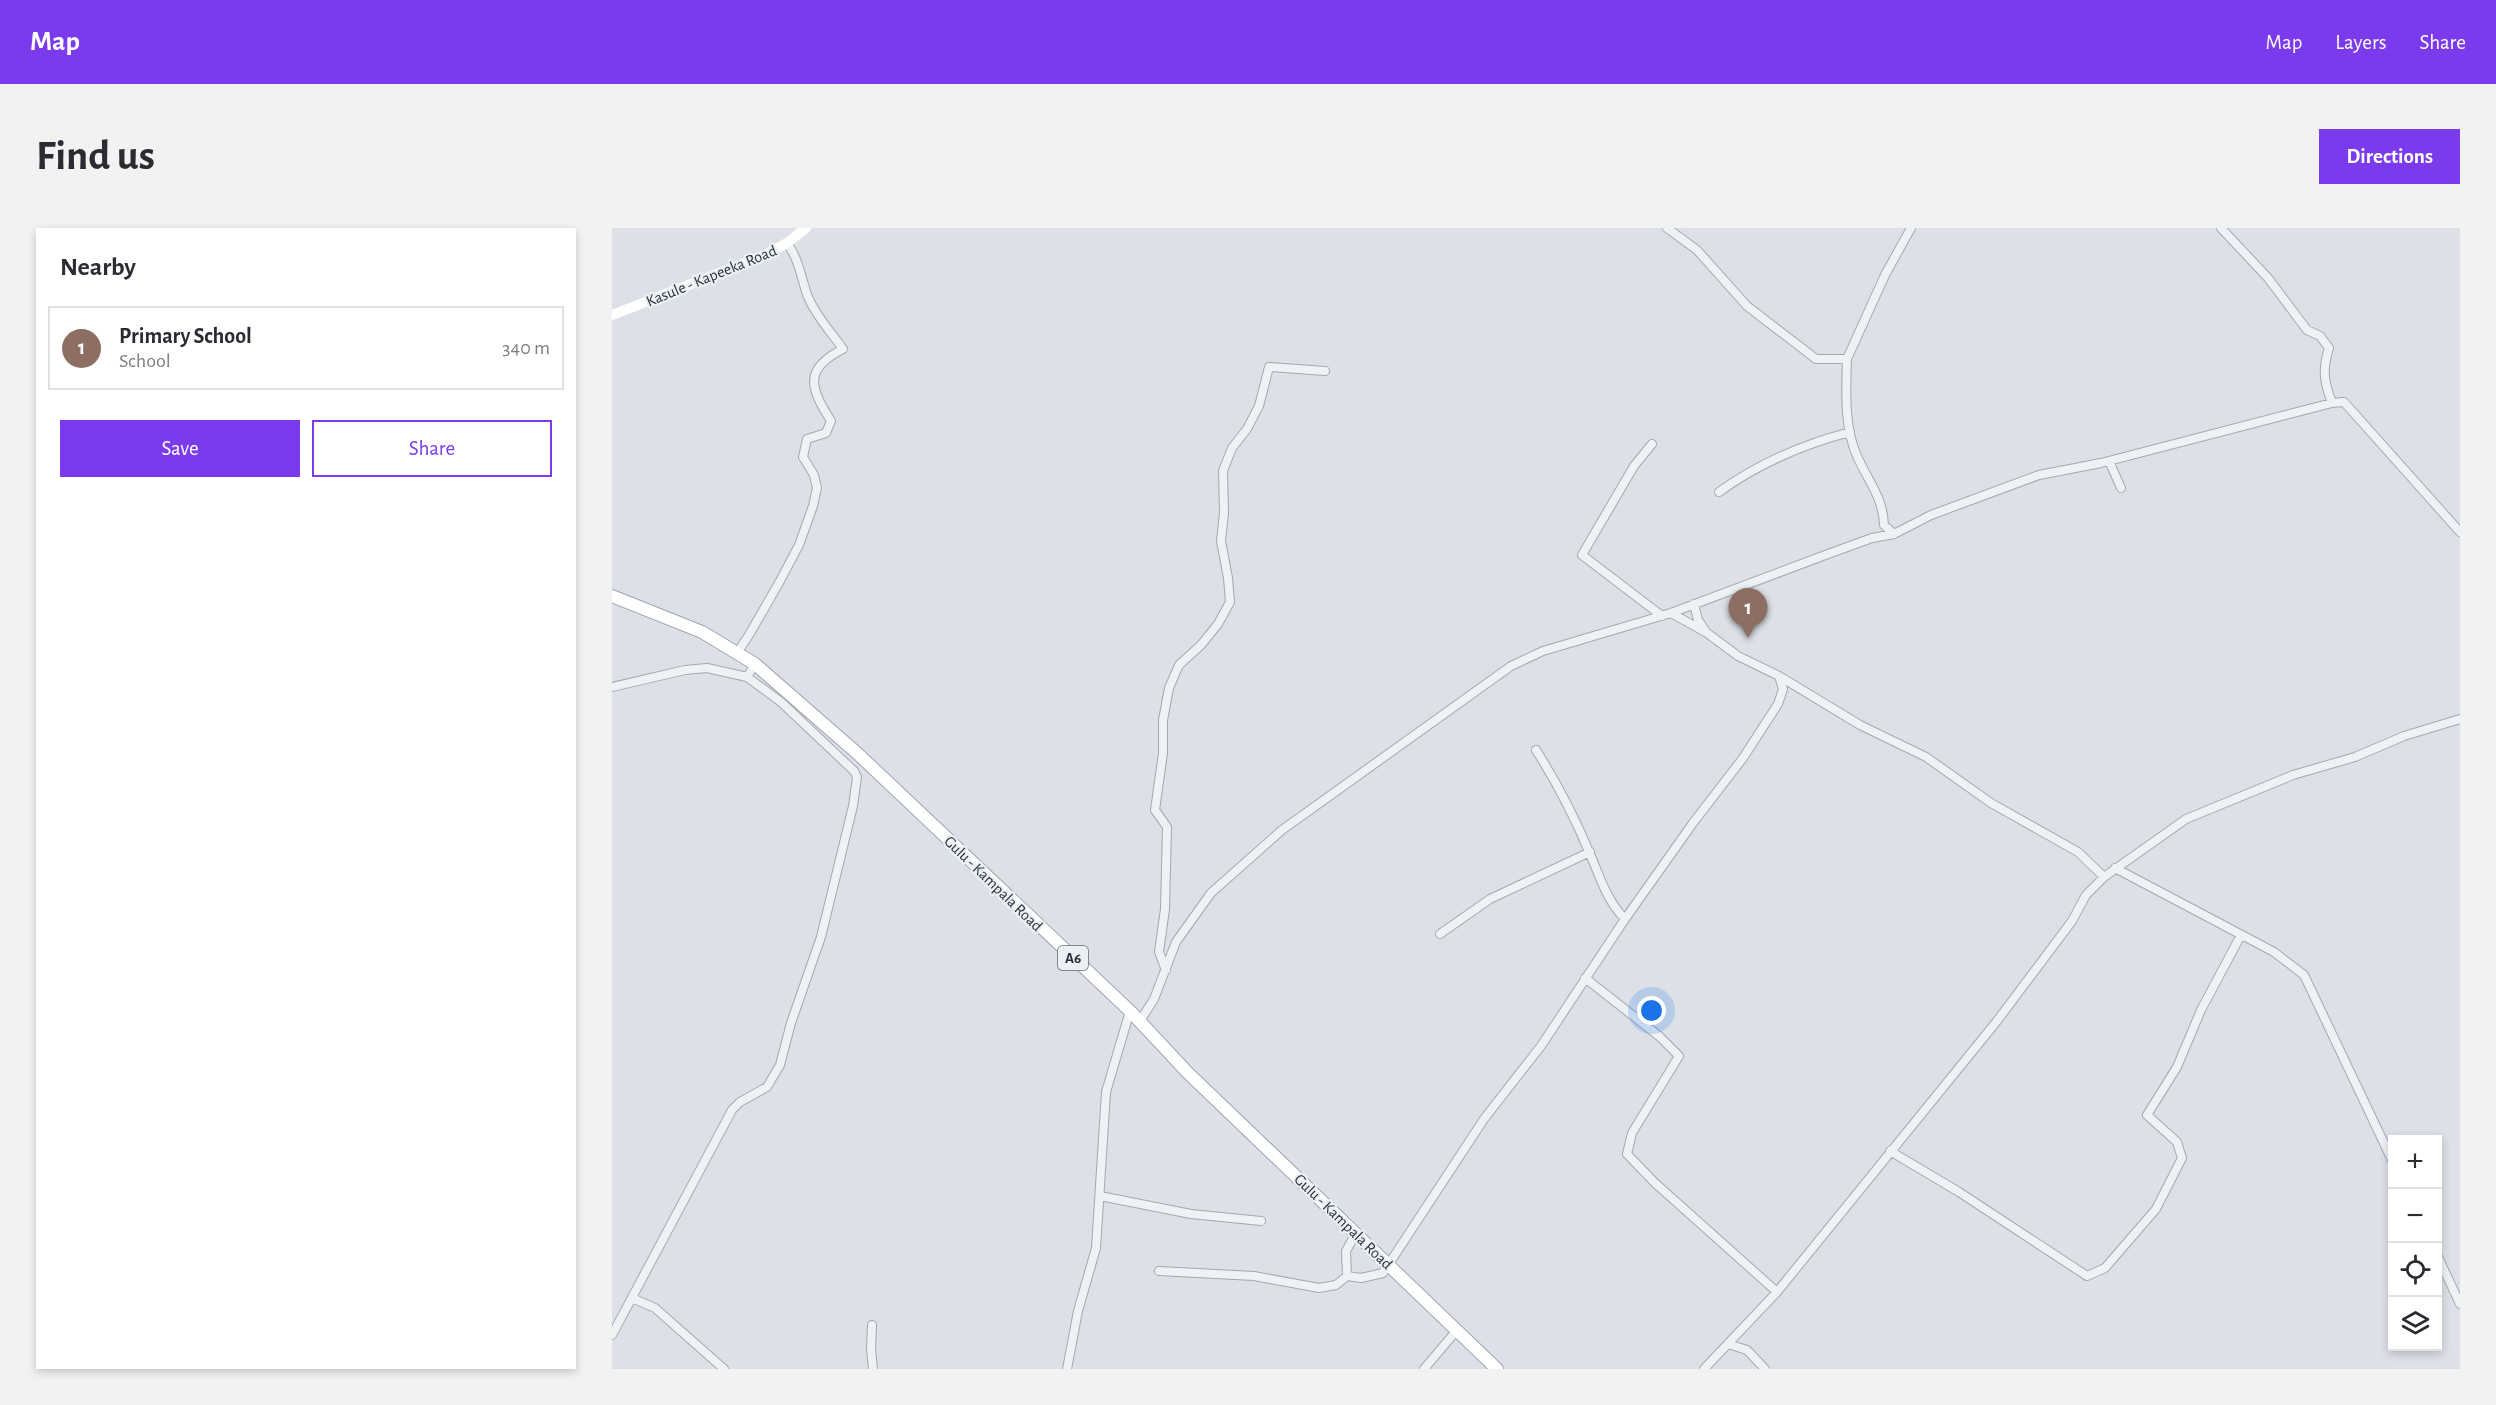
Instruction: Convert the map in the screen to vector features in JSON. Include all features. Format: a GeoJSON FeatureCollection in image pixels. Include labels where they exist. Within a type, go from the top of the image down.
{"type":"FeatureCollection","features":[{"type":"Feature","properties":{"kind":"main road","name":"Gulu - Kampala Road"},"geometry":{"type":"LineString","coordinates":[[612,596],[702,632],[755,664],[858,754],[1130,1011],[1188,1073],[1497,1369]]}},
{"type":"Feature","properties":{"kind":"street","name":"Kasule - Kapeeka Road"},"geometry":{"type":"LineString","coordinates":[[612,315],[765,255],[787,243],[806,228]]}},
{"type":"Feature","properties":{"kind":"street"},"geometry":{"type":"LineString","coordinates":[[1667,228],[1698,250],[1748,306],[1816,359],[1847,359]]}},
{"type":"Feature","properties":{"kind":"street"},"geometry":{"type":"LineString","coordinates":[[1872,538],[1884,525],[1884,507],[1857,456],[1850,432],[1846,398],[1847,359],[1885,274],[1911,228]]}},
{"type":"Feature","properties":{"kind":"street"},"geometry":{"type":"LineString","coordinates":[[2221,228],[2268,278],[2307,330],[2320,336],[2329,348],[2323,366],[2323,381],[2332,403]]}},
{"type":"Feature","properties":{"kind":"street"},"geometry":{"type":"LineString","coordinates":[[737,652],[749,636],[799,545],[813,506],[817,488],[814,476],[803,457],[807,439],[826,433],[831,421],[817,400],[813,381],[823,358],[843,349],[822,322],[809,299],[795,253],[787,243]]}},
{"type":"Feature","properties":{"kind":"street"},"geometry":{"type":"LineString","coordinates":[[1166,970],[1159,952],[1165,909],[1167,827],[1155,810],[1163,753],[1163,720],[1169,688],[1179,665],[1201,645],[1218,624],[1230,602],[1221,541],[1224,513],[1223,471],[1232,448],[1247,429],[1259,406],[1269,368],[1325,371]]}},
{"type":"Feature","properties":{"kind":"street"},"geometry":{"type":"LineString","coordinates":[[1140,1022],[1154,999],[1176,942],[1210,893],[1282,830],[1470,694],[1511,666],[1543,651],[1671,614],[1872,538],[1894,534],[1931,515],[2039,475],[2109,460],[2332,403],[2343,402],[2460,532]]}},
{"type":"Feature","properties":{"kind":"street"},"geometry":{"type":"LineString","coordinates":[[1719,492],[1812,442],[1850,432]]}},
{"type":"Feature","properties":{"kind":"street"},"geometry":{"type":"LineString","coordinates":[[1652,444],[1634,466],[1582,555],[1662,616]]}},
{"type":"Feature","properties":{"kind":"street"},"geometry":{"type":"LineString","coordinates":[[2109,460],[2121,488]]}},
{"type":"Feature","properties":{"kind":"street"},"geometry":{"type":"LineString","coordinates":[[1884,525],[1894,534]]}},
{"type":"Feature","properties":{"kind":"street"},"geometry":{"type":"LineString","coordinates":[[1694,604],[1698,620],[1707,633]]}},
{"type":"Feature","properties":{"kind":"street"},"geometry":{"type":"LineString","coordinates":[[1671,614],[1707,633],[1738,656],[1779,676],[1860,725],[1926,758],[1991,803],[2078,852],[2104,877]]}},
{"type":"Feature","properties":{"kind":"street"},"geometry":{"type":"LineString","coordinates":[[747,677],[755,664]]}},
{"type":"Feature","properties":{"kind":"street"},"geometry":{"type":"LineString","coordinates":[[612,687],[685,670],[707,668],[747,677],[781,702],[849,766],[857,777],[821,937],[791,1023],[780,1065],[767,1087],[740,1102],[732,1110],[612,1335]]}},
{"type":"Feature","properties":{"kind":"street"},"geometry":{"type":"LineString","coordinates":[[1159,1271],[1254,1276],[1319,1288],[1336,1284],[1347,1276],[1361,1278],[1383,1273],[1484,1119],[1541,1046],[1625,919],[1743,758],[1778,704],[1783,689],[1779,676]]}},
{"type":"Feature","properties":{"kind":"street"},"geometry":{"type":"LineString","coordinates":[[1704,1369],[1777,1292],[1997,1022],[2072,921],[2086,896],[2104,877],[2186,819],[2294,775],[2355,757],[2404,736],[2460,719]]}},
{"type":"Feature","properties":{"kind":"street"},"geometry":{"type":"LineString","coordinates":[[1536,750],[1555,780],[1590,852],[1603,885],[1617,911],[1625,919]]}},
{"type":"Feature","properties":{"kind":"street"},"geometry":{"type":"LineString","coordinates":[[1440,934],[1490,899],[1590,852]]}},
{"type":"Feature","properties":{"kind":"street"},"geometry":{"type":"LineString","coordinates":[[2115,868],[2274,952],[2304,975],[2388,1153]]}},
{"type":"Feature","properties":{"kind":"street"},"geometry":{"type":"LineString","coordinates":[[1890,1151],[1959,1192],[2087,1276],[2105,1268],[2156,1209],[2182,1158],[2176,1142],[2147,1115],[2177,1067],[2200,1010],[2241,935]]}},
{"type":"Feature","properties":{"kind":"street"},"geometry":{"type":"LineString","coordinates":[[1584,978],[1659,1036],[1679,1056],[1632,1133],[1627,1154],[1655,1183],[1777,1292]]}},
{"type":"Feature","properties":{"kind":"street"},"geometry":{"type":"LineString","coordinates":[[1069,1368],[1078,1311],[1096,1248],[1106,1092],[1130,1011]]}},
{"type":"Feature","properties":{"kind":"street"},"geometry":{"type":"LineString","coordinates":[[1100,1196],[1191,1214],[1261,1221]]}},
{"type":"Feature","properties":{"kind":"street"},"geometry":{"type":"LineString","coordinates":[[1347,1276],[1346,1251],[1356,1233]]}},
{"type":"Feature","properties":{"kind":"street"},"geometry":{"type":"LineString","coordinates":[[2442,1266],[2460,1304]]}},
{"type":"Feature","properties":{"kind":"street"},"geometry":{"type":"LineString","coordinates":[[632,1298],[656,1308],[724,1369]]}},
{"type":"Feature","properties":{"kind":"street"},"geometry":{"type":"LineString","coordinates":[[873,1325],[871,1349],[873,1369]]}},
{"type":"Feature","properties":{"kind":"street"},"geometry":{"type":"LineString","coordinates":[[1424,1369],[1457,1330]]}},
{"type":"Feature","properties":{"kind":"street"},"geometry":{"type":"LineString","coordinates":[[1728,1344],[1747,1350],[1765,1369]]}},
{"type":"Feature","properties":{"kind":"place","name":"Primary School"},"geometry":{"type":"Point","coordinates":[1748,638]}}]}
